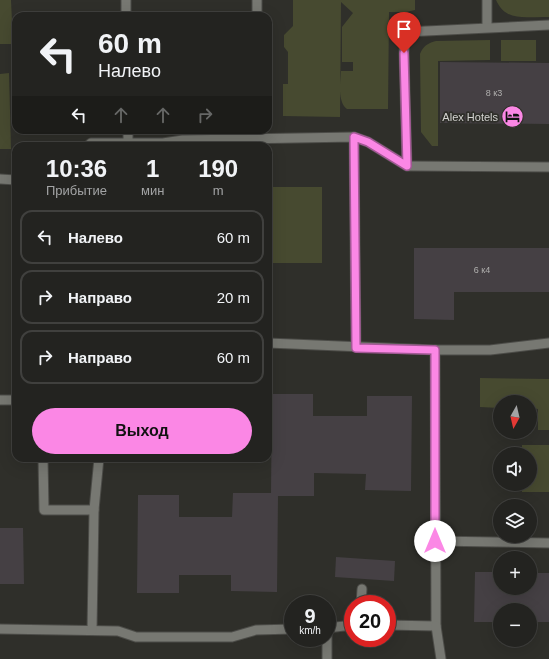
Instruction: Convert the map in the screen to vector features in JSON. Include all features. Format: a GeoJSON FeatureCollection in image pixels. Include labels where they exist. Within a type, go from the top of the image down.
{"type":"FeatureCollection","features":[{"type":"Feature","properties":{"kind":"lane"},"geometry":{"type":"LineString","coordinates":[[126,0],[126,12]]}},
{"type":"Feature","properties":{"kind":"lane"},"geometry":{"type":"LineString","coordinates":[[257,0],[257,12]]}},
{"type":"Feature","properties":{"kind":"lane"},"geometry":{"type":"LineString","coordinates":[[487,0],[487,27]]}},
{"type":"Feature","properties":{"kind":"lane"},"geometry":{"type":"LineString","coordinates":[[407,166],[404,53],[405,32],[549,25]]}},
{"type":"Feature","properties":{"kind":"lane"},"geometry":{"type":"LineString","coordinates":[[128,134],[128,142]]}},
{"type":"Feature","properties":{"kind":"lane"},"geometry":{"type":"LineString","coordinates":[[173,142],[258,134],[354,137],[368,142],[407,166],[549,167]]}},
{"type":"Feature","properties":{"kind":"lane"},"geometry":{"type":"LineString","coordinates":[[354,137],[356,348]]}},
{"type":"Feature","properties":{"kind":"lane"},"geometry":{"type":"LineString","coordinates":[[0,180],[12,180]]}},
{"type":"Feature","properties":{"kind":"lane"},"geometry":{"type":"LineString","coordinates":[[272,343],[356,348],[490,350],[549,343]]}},
{"type":"Feature","properties":{"kind":"lane"},"geometry":{"type":"LineString","coordinates":[[435,350],[436,626],[441,659]]}},
{"type":"Feature","properties":{"kind":"lane"},"geometry":{"type":"LineString","coordinates":[[0,400],[12,400]]}},
{"type":"Feature","properties":{"kind":"lane"},"geometry":{"type":"LineString","coordinates":[[43,462],[44,510],[94,510]]}},
{"type":"Feature","properties":{"kind":"lane"},"geometry":{"type":"LineString","coordinates":[[92,630],[94,510],[99,462]]}},
{"type":"Feature","properties":{"kind":"lane"},"geometry":{"type":"LineString","coordinates":[[435,541],[549,543]]}},
{"type":"Feature","properties":{"kind":"lane"},"geometry":{"type":"LineString","coordinates":[[362,589],[362,595]]}},
{"type":"Feature","properties":{"kind":"lane"},"geometry":{"type":"LineString","coordinates":[[396,625],[436,626]]}},
{"type":"Feature","properties":{"kind":"lane"},"geometry":{"type":"LineString","coordinates":[[0,629],[118,631],[136,637],[232,638],[256,630],[284,629]]}},
{"type":"Feature","properties":{"kind":"lane"},"geometry":{"type":"LineString","coordinates":[[327,647],[327,659]]}},
{"type":"Feature","properties":{"kind":"green space"},"geometry":{"type":"Polygon","coordinates":[[[0,0],[11,0],[12,44],[0,44],[0,0]]]}},
{"type":"Feature","properties":{"kind":"green space"},"geometry":{"type":"Polygon","coordinates":[[[293,0],[415,0],[415,10],[406,12],[389,12],[388,109],[347,109],[342,102],[340,87],[340,117],[283,116],[283,84],[288,84],[288,52],[284,47],[284,35],[293,26],[293,0]],[[341,2],[340,85],[341,71],[353,71],[353,62],[342,62],[342,27],[353,13],[341,2]]]}},
{"type":"Feature","properties":{"kind":"green space"},"geometry":{"type":"Polygon","coordinates":[[[496,0],[549,0],[549,17],[518,17],[511,15],[500,7],[496,0]]]}},
{"type":"Feature","properties":{"kind":"green space"},"geometry":{"type":"Polygon","coordinates":[[[490,40],[490,60],[438,61],[438,146],[432,146],[421,132],[421,51],[426,45],[436,41],[490,40]]]}},
{"type":"Feature","properties":{"kind":"green space"},"geometry":{"type":"Polygon","coordinates":[[[501,40],[536,40],[536,61],[501,61],[501,40]]]}},
{"type":"Feature","properties":{"kind":"green space"},"geometry":{"type":"Polygon","coordinates":[[[9,73],[11,149],[0,149],[0,74],[9,73]]]}},
{"type":"Feature","properties":{"kind":"green space"},"geometry":{"type":"Polygon","coordinates":[[[272,187],[322,187],[322,263],[272,263],[272,187]]]}},
{"type":"Feature","properties":{"kind":"green space"},"geometry":{"type":"Polygon","coordinates":[[[480,378],[549,379],[549,430],[538,430],[537,395],[493,395],[493,408],[480,407],[480,378]]]}},
{"type":"Feature","properties":{"kind":"green space"},"geometry":{"type":"Polygon","coordinates":[[[522,445],[549,445],[549,492],[522,492],[537,491],[537,447],[522,447],[522,445]]]}},
{"type":"Feature","properties":{"kind":"building"},"geometry":{"type":"Polygon","coordinates":[[[440,62],[549,63],[549,124],[440,123],[440,62]]]}},
{"type":"Feature","properties":{"kind":"building"},"geometry":{"type":"Polygon","coordinates":[[[414,248],[549,248],[549,292],[454,292],[454,320],[414,319],[414,248]]]}},
{"type":"Feature","properties":{"kind":"building"},"geometry":{"type":"Polygon","coordinates":[[[272,394],[313,394],[313,416],[367,416],[367,396],[412,396],[411,491],[365,490],[366,474],[314,473],[314,496],[278,496],[277,592],[231,591],[231,575],[179,575],[179,593],[137,593],[138,495],[179,495],[179,517],[232,517],[233,493],[271,493],[272,394]]]}},
{"type":"Feature","properties":{"kind":"building"},"geometry":{"type":"Polygon","coordinates":[[[0,528],[23,528],[24,584],[0,584],[0,528]]]}},
{"type":"Feature","properties":{"kind":"building"},"geometry":{"type":"Polygon","coordinates":[[[336,557],[395,561],[394,581],[335,577],[336,557]]]}},
{"type":"Feature","properties":{"kind":"building"},"geometry":{"type":"Polygon","coordinates":[[[475,572],[493,572],[493,595],[537,595],[537,573],[549,573],[549,622],[537,622],[537,603],[493,603],[493,622],[474,622],[475,572]]]}},
{"type":"Feature","properties":{"kind":"place","name":"Alex Hotels"},"geometry":{"type":"Point","coordinates":[513,117]}},
{"type":"Feature","properties":{"kind":"route"},"geometry":{"type":"LineString","coordinates":[[404,53],[407,166],[368,142],[354,137],[356,348],[435,350],[435,541]]}}]}
